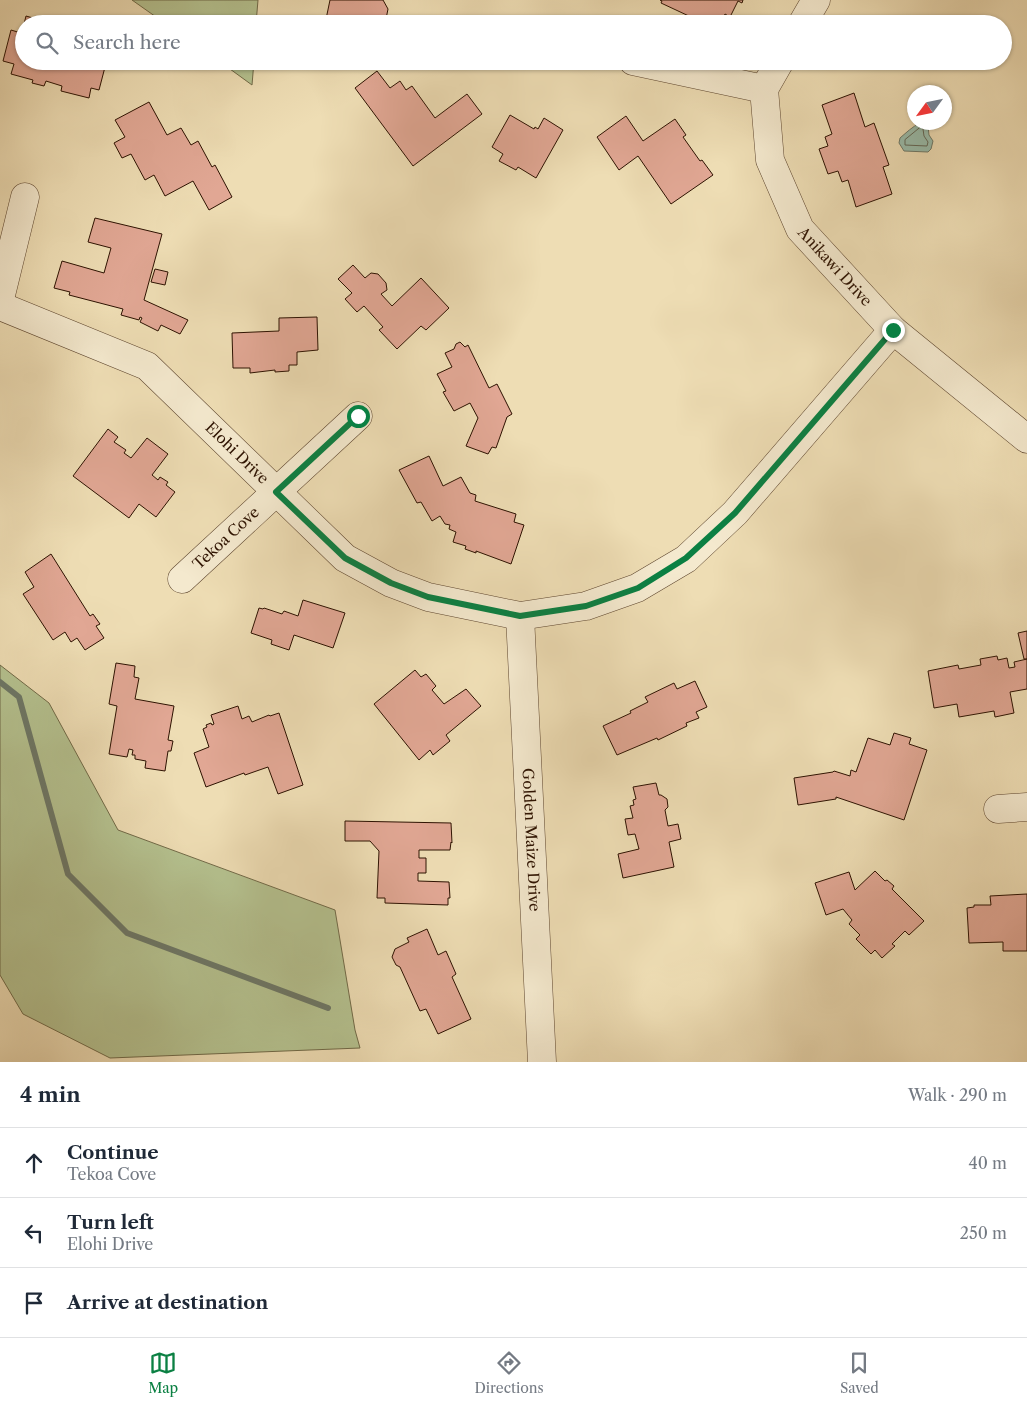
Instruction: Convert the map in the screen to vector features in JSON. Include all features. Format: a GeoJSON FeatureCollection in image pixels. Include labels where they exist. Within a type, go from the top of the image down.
{"type":"FeatureCollection","features":[{"type":"Feature","properties":{"kind":"street"},"geometry":{"type":"LineString","coordinates":[[807,15],[816,0]]}},
{"type":"Feature","properties":{"kind":"street"},"geometry":{"type":"LineString","coordinates":[[675,70],[764,89],[775,70]]}},
{"type":"Feature","properties":{"kind":"street","name":"Anikawi Drive"},"geometry":{"type":"LineString","coordinates":[[764,89],[770,160],[800,229],[893,330],[1027,439]]}},
{"type":"Feature","properties":{"kind":"street"},"geometry":{"type":"LineString","coordinates":[[0,299],[25,197]]}},
{"type":"Feature","properties":{"kind":"street","name":"Elohi Drive"},"geometry":{"type":"LineString","coordinates":[[0,306],[147,366],[345,558],[391,583],[428,597],[520,616],[586,606],[638,588],[686,558],[735,513],[893,330]]}},
{"type":"Feature","properties":{"kind":"street","name":"Tekoa Cove"},"geometry":{"type":"LineString","coordinates":[[182,579],[358,416]]}},
{"type":"Feature","properties":{"kind":"street","name":"Golden Maize Drive"},"geometry":{"type":"LineString","coordinates":[[520,616],[542,1062]]}},
{"type":"Feature","properties":{"kind":"street"},"geometry":{"type":"LineString","coordinates":[[998,808],[1027,807]]}},
{"type":"Feature","properties":{"kind":"green space"},"geometry":{"type":"Polygon","coordinates":[[[132,0],[258,0],[257,15],[153,15],[132,0]]]}},
{"type":"Feature","properties":{"kind":"green space"},"geometry":{"type":"Polygon","coordinates":[[[231,70],[253,70],[252,85],[231,70]]]}},
{"type":"Feature","properties":{"kind":"green space"},"geometry":{"type":"Polygon","coordinates":[[[0,665],[49,703],[118,830],[335,910],[355,1030],[360,1048],[110,1058],[23,1014],[0,975],[0,665]]]}},
{"type":"Feature","properties":{"kind":"water"},"geometry":{"type":"Polygon","coordinates":[[[910,130],[928,130],[933,141],[928,152],[904,151],[899,143],[900,138],[910,130]]]}},
{"type":"Feature","properties":{"kind":"building"},"geometry":{"type":"Polygon","coordinates":[[[330,0],[383,0],[388,9],[387,15],[327,15],[330,0]]]}},
{"type":"Feature","properties":{"kind":"building"},"geometry":{"type":"Polygon","coordinates":[[[660,0],[743,0],[742,3],[738,1],[731,15],[687,15],[661,3],[662,1],[660,0]]]}},
{"type":"Feature","properties":{"kind":"building"},"geometry":{"type":"Polygon","coordinates":[[[11,30],[15,31],[15,70],[104,70],[99,90],[91,88],[89,98],[61,91],[62,86],[46,81],[44,86],[32,83],[33,80],[11,74],[14,64],[3,61],[11,30]]]}},
{"type":"Feature","properties":{"kind":"building"},"geometry":{"type":"Polygon","coordinates":[[[377,71],[390,88],[400,81],[406,90],[412,86],[435,118],[467,94],[482,114],[413,166],[355,88],[377,71]]]}},
{"type":"Feature","properties":{"kind":"building"},"geometry":{"type":"Polygon","coordinates":[[[854,93],[865,127],[874,123],[889,165],[883,167],[892,194],[856,207],[848,180],[842,182],[838,171],[828,174],[819,149],[828,146],[825,137],[832,134],[822,105],[854,93]]]}},
{"type":"Feature","properties":{"kind":"building"},"geometry":{"type":"Polygon","coordinates":[[[149,102],[167,135],[181,128],[191,145],[198,141],[212,167],[215,165],[232,197],[209,210],[193,181],[165,196],[154,175],[145,180],[131,154],[122,158],[114,143],[125,137],[115,120],[149,102]]]}},
{"type":"Feature","properties":{"kind":"building"},"geometry":{"type":"Polygon","coordinates":[[[510,115],[534,129],[535,127],[538,129],[544,118],[563,130],[536,178],[518,167],[516,170],[499,161],[503,154],[492,147],[510,115]]]}},
{"type":"Feature","properties":{"kind":"building"},"geometry":{"type":"Polygon","coordinates":[[[626,116],[643,141],[675,119],[686,135],[683,137],[700,161],[702,160],[713,175],[671,204],[638,156],[619,170],[597,137],[626,116]]]}},
{"type":"Feature","properties":{"kind":"building"},"geometry":{"type":"Polygon","coordinates":[[[95,218],[162,234],[144,300],[188,320],[180,334],[161,325],[158,331],[140,322],[142,318],[140,317],[139,320],[121,315],[123,309],[69,295],[70,292],[54,288],[62,261],[104,273],[111,248],[88,242],[95,218]]]}},
{"type":"Feature","properties":{"kind":"building"},"geometry":{"type":"Polygon","coordinates":[[[353,265],[365,278],[371,273],[378,274],[386,283],[387,290],[381,294],[392,306],[421,278],[449,308],[426,330],[421,326],[397,349],[379,330],[383,327],[364,306],[357,312],[345,299],[352,293],[338,279],[353,265]]]}},
{"type":"Feature","properties":{"kind":"building"},"geometry":{"type":"Polygon","coordinates":[[[155,269],[168,272],[165,285],[151,282],[155,269]]]}},
{"type":"Feature","properties":{"kind":"building"},"geometry":{"type":"Polygon","coordinates":[[[317,317],[318,350],[297,352],[297,365],[289,365],[289,371],[275,372],[275,370],[250,373],[250,368],[233,368],[232,333],[279,331],[279,318],[317,317]]]}},
{"type":"Feature","properties":{"kind":"building"},"geometry":{"type":"Polygon","coordinates":[[[460,342],[465,347],[468,345],[489,388],[497,384],[512,414],[507,417],[496,448],[492,447],[488,454],[466,446],[478,418],[470,403],[454,411],[443,392],[446,391],[437,374],[452,367],[445,353],[454,349],[456,344],[460,342]]]}},
{"type":"Feature","properties":{"kind":"building"},"geometry":{"type":"Polygon","coordinates":[[[108,429],[118,437],[114,442],[126,450],[124,453],[131,458],[147,438],[168,454],[152,475],[158,480],[160,477],[168,482],[166,485],[175,492],[156,517],[139,504],[129,518],[73,476],[108,429]]]}},
{"type":"Feature","properties":{"kind":"building"},"geometry":{"type":"Polygon","coordinates":[[[429,456],[443,486],[461,477],[470,493],[476,495],[475,501],[516,514],[514,522],[524,525],[511,564],[476,551],[476,553],[465,549],[466,546],[453,542],[456,532],[449,529],[450,525],[445,524],[440,516],[432,521],[421,502],[417,503],[399,470],[429,456]]]}},
{"type":"Feature","properties":{"kind":"building"},"geometry":{"type":"Polygon","coordinates":[[[51,554],[90,616],[93,614],[100,624],[96,626],[104,638],[85,650],[77,638],[71,642],[65,632],[53,640],[23,594],[34,587],[25,572],[51,554]]]}},
{"type":"Feature","properties":{"kind":"building"},"geometry":{"type":"Polygon","coordinates":[[[303,600],[345,613],[333,648],[294,635],[289,650],[271,644],[272,640],[251,633],[259,608],[282,614],[284,611],[298,616],[303,600]]]}},
{"type":"Feature","properties":{"kind":"building"},"geometry":{"type":"Polygon","coordinates":[[[1027,631],[1027,659],[1024,659],[1018,633],[1027,631]]]}},
{"type":"Feature","properties":{"kind":"building"},"geometry":{"type":"Polygon","coordinates":[[[997,656],[998,660],[1007,658],[1009,668],[1015,667],[1014,662],[1027,659],[1027,689],[1010,692],[1014,713],[995,717],[994,711],[959,717],[957,704],[934,708],[928,671],[958,665],[959,669],[981,665],[980,659],[997,656]]]}},
{"type":"Feature","properties":{"kind":"building"},"geometry":{"type":"Polygon","coordinates":[[[116,663],[135,666],[134,677],[139,678],[135,699],[174,706],[168,740],[173,741],[171,751],[168,751],[165,771],[145,768],[146,761],[135,759],[135,755],[132,755],[133,750],[129,749],[127,757],[109,754],[117,706],[109,704],[116,663]]]}},
{"type":"Feature","properties":{"kind":"building"},"geometry":{"type":"Polygon","coordinates":[[[415,670],[421,677],[426,674],[436,686],[432,690],[444,704],[466,689],[481,706],[446,735],[450,741],[433,755],[430,750],[419,760],[374,704],[415,670]]]}},
{"type":"Feature","properties":{"kind":"building"},"geometry":{"type":"Polygon","coordinates":[[[695,681],[707,707],[696,712],[699,718],[686,723],[687,726],[658,740],[657,738],[617,755],[603,726],[631,713],[630,711],[648,702],[645,697],[674,683],[677,689],[695,681]]]}},
{"type":"Feature","properties":{"kind":"building"},"geometry":{"type":"Polygon","coordinates":[[[238,706],[242,719],[249,716],[252,722],[279,713],[303,785],[278,794],[268,767],[245,775],[244,773],[206,787],[194,753],[209,747],[203,729],[207,727],[206,725],[214,724],[211,715],[238,706]]]}},
{"type":"Feature","properties":{"kind":"building"},"geometry":{"type":"Polygon","coordinates":[[[894,733],[911,738],[909,744],[927,750],[904,820],[836,797],[836,799],[798,805],[794,778],[834,771],[850,776],[851,770],[856,772],[868,738],[890,745],[894,733]]]}},
{"type":"Feature","properties":{"kind":"building"},"geometry":{"type":"Polygon","coordinates":[[[656,783],[659,795],[667,799],[668,807],[665,810],[668,826],[678,824],[681,839],[669,842],[674,867],[623,878],[618,854],[639,849],[635,834],[628,835],[625,819],[633,818],[630,806],[634,805],[633,800],[636,799],[633,787],[656,783]]]}},
{"type":"Feature","properties":{"kind":"building"},"geometry":{"type":"Polygon","coordinates":[[[345,821],[451,823],[452,843],[450,850],[419,850],[419,858],[426,858],[426,873],[418,873],[418,881],[449,882],[450,898],[448,898],[448,905],[385,903],[385,898],[377,898],[379,851],[370,841],[345,841],[345,821]]]}},
{"type":"Feature","properties":{"kind":"building"},"geometry":{"type":"Polygon","coordinates":[[[875,871],[885,881],[887,880],[894,886],[892,889],[924,921],[909,935],[905,931],[892,944],[895,946],[882,958],[875,950],[871,954],[856,939],[860,935],[849,924],[852,920],[843,909],[826,915],[815,883],[849,872],[855,890],[875,871]]]}},
{"type":"Feature","properties":{"kind":"building"},"geometry":{"type":"Polygon","coordinates":[[[1027,894],[1027,951],[1003,951],[1003,942],[969,943],[967,908],[974,907],[974,905],[991,905],[990,896],[1027,894]]]}},
{"type":"Feature","properties":{"kind":"building"},"geometry":{"type":"Polygon","coordinates":[[[427,929],[438,955],[446,951],[456,974],[452,977],[471,1019],[438,1034],[426,1009],[420,1011],[400,967],[396,965],[392,957],[395,949],[409,942],[407,938],[427,929]]]}},
{"type":"Feature","properties":{"kind":"waterway"},"geometry":{"type":"LineString","coordinates":[[0,682],[19,697],[68,874],[127,933],[328,1008]]}},
{"type":"Feature","properties":{"kind":"route"},"geometry":{"type":"LineString","coordinates":[[358,416],[276,492],[345,558],[391,583],[428,597],[520,616],[586,606],[638,588],[686,558],[735,513],[893,330]]}}]}
